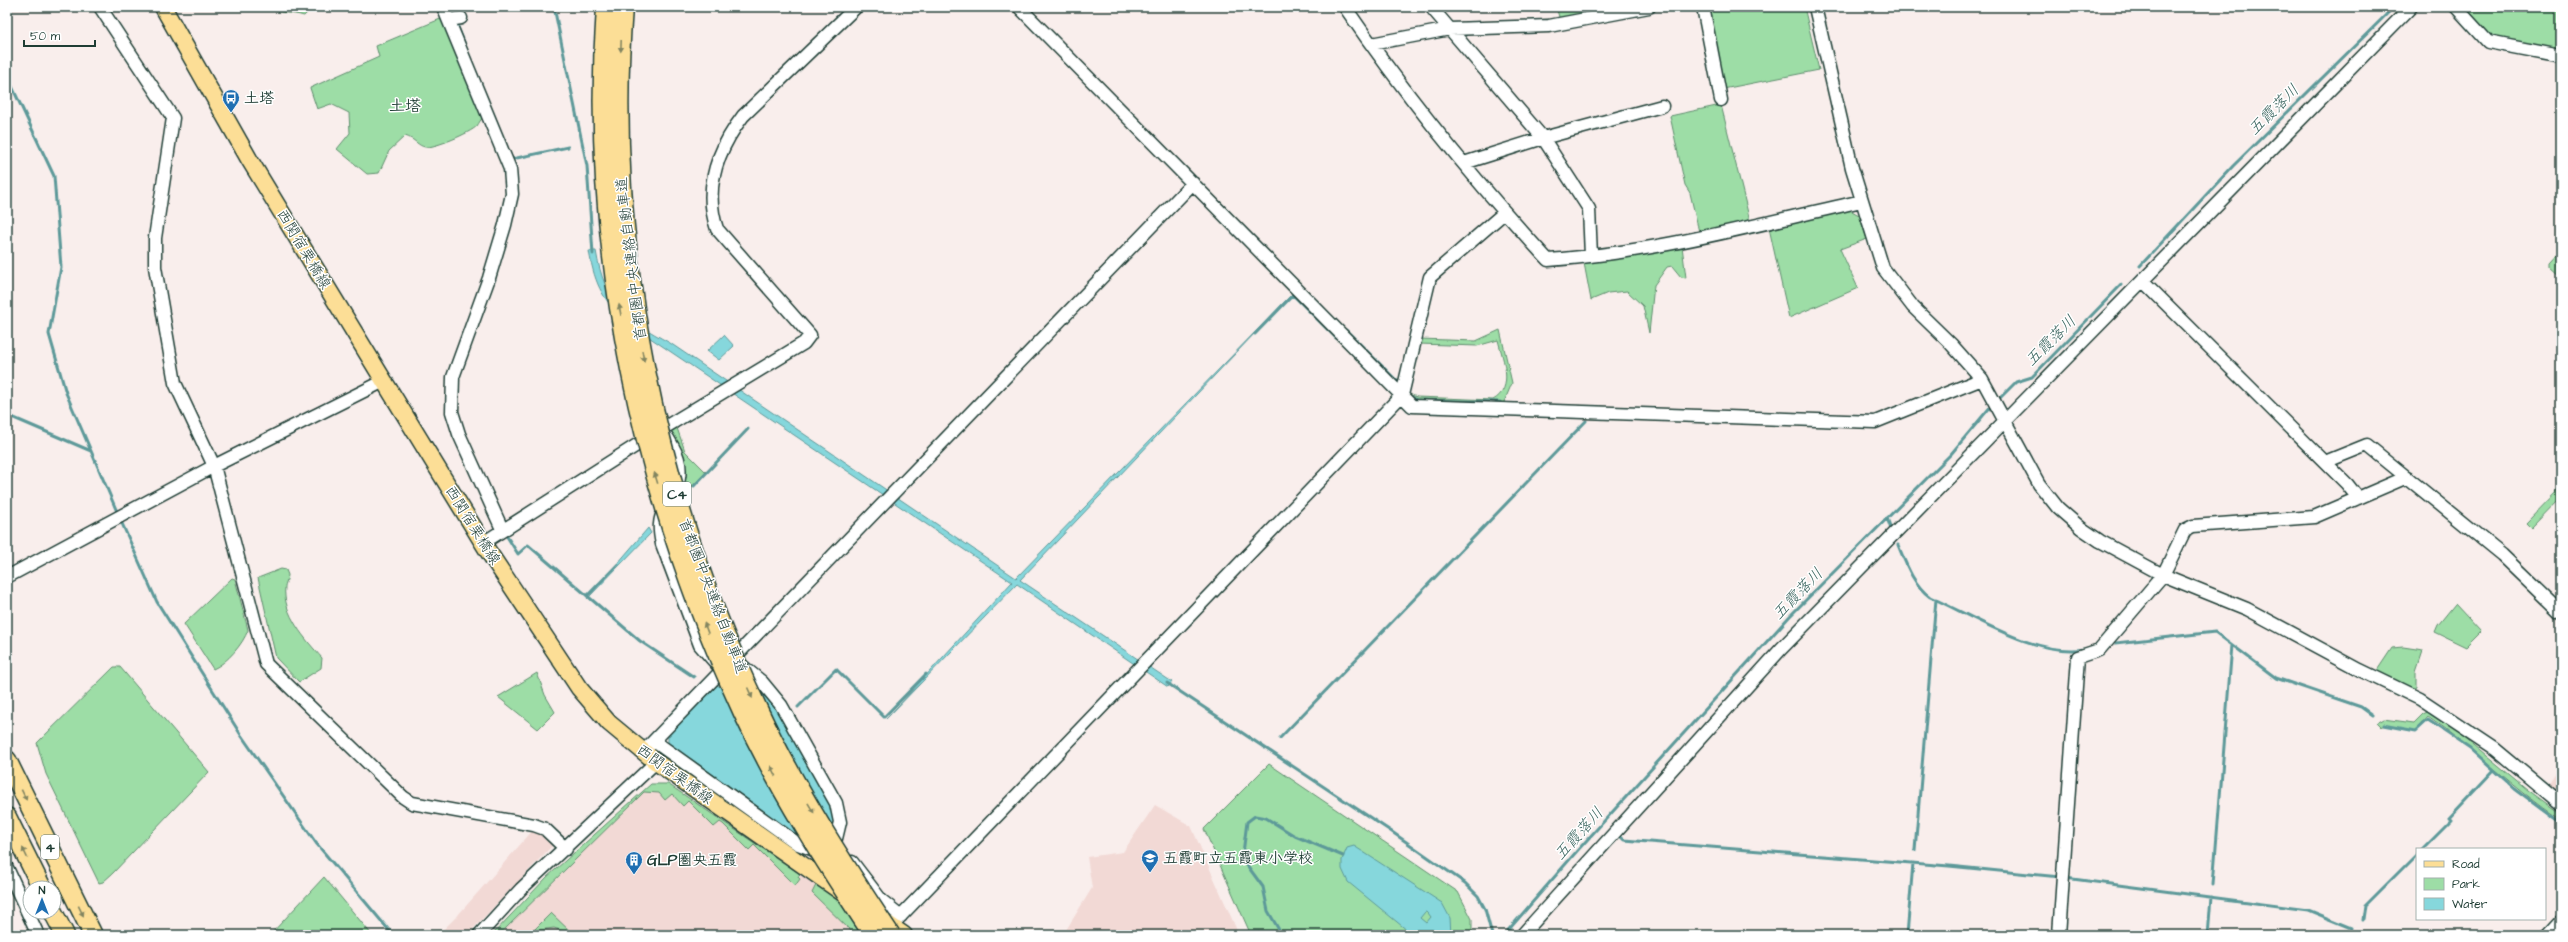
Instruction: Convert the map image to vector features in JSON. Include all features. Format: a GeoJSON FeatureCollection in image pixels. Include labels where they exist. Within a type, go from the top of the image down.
{"type":"FeatureCollection","features":[{"type":"Feature","properties":{"kind":"highway","name":"首都圏中央連絡自動車道"},"geometry":{"type":"LineString","coordinates":[[606,7],[603,108],[610,234],[618,298],[633,383],[653,468],[677,547],[706,630],[744,716],[786,796],[873,935]]}},
{"type":"Feature","properties":{"kind":"highway","name":"首都圏中央連絡自動車道"},"geometry":{"type":"LineString","coordinates":[[623,7],[619,108],[626,232],[633,297],[647,378],[668,466],[691,543],[721,624],[758,710],[799,788],[854,880],[897,928]]}},
{"type":"Feature","properties":{"kind":"highway","name":"4"},"geometry":{"type":"LineString","coordinates":[[7,760],[93,935]]}},
{"type":"Feature","properties":{"kind":"highway","name":"4"},"geometry":{"type":"LineString","coordinates":[[7,817],[38,880]]}},
{"type":"Feature","properties":{"kind":"highway"},"geometry":{"type":"LineString","coordinates":[[57,920],[65,935]]}},
{"type":"Feature","properties":{"kind":"main road","name":"西関宿栗橋線"},"geometry":{"type":"LineString","coordinates":[[163,7],[249,159],[384,381],[483,543],[579,688],[609,723],[649,746],[656,762],[897,928]]}},
{"type":"Feature","properties":{"kind":"street"},"geometry":{"type":"LineString","coordinates":[[100,7],[173,118],[155,238],[155,267],[175,383],[214,466],[266,664],[403,797],[412,803],[534,825],[545,829],[566,849]]}},
{"type":"Feature","properties":{"kind":"street"},"geometry":{"type":"LineString","coordinates":[[443,7],[453,20],[510,169],[512,194],[505,225],[489,278],[453,376],[452,412],[459,434],[502,529]]}},
{"type":"Feature","properties":{"kind":"street"},"geometry":{"type":"LineString","coordinates":[[483,543],[502,529],[662,429],[804,343],[810,335],[717,229],[713,216],[712,190],[719,155],[727,136],[743,116],[856,7]]}},
{"type":"Feature","properties":{"kind":"street"},"geometry":{"type":"LineString","coordinates":[[1019,7],[1412,406],[1875,422],[1982,379]]}},
{"type":"Feature","properties":{"kind":"street"},"geometry":{"type":"LineString","coordinates":[[1345,7],[1370,44],[1504,213],[1548,260],[1591,256],[1679,242],[1862,201]]}},
{"type":"Feature","properties":{"kind":"street"},"geometry":{"type":"LineString","coordinates":[[1430,7],[1544,138],[1589,209],[1591,256]]}},
{"type":"Feature","properties":{"kind":"street"},"geometry":{"type":"LineString","coordinates":[[1370,44],[1450,29],[1549,26],[1649,7]]}},
{"type":"Feature","properties":{"kind":"street"},"geometry":{"type":"LineString","coordinates":[[1703,7],[1721,100]]}},
{"type":"Feature","properties":{"kind":"street"},"geometry":{"type":"LineString","coordinates":[[1815,7],[1852,168],[1883,268],[1913,307],[1951,344],[1982,379],[2004,416],[2039,484],[2058,508],[2080,528],[2100,541],[2163,575],[2247,609],[2360,670],[2420,699],[2495,749],[2561,804]]}},
{"type":"Feature","properties":{"kind":"street"},"geometry":{"type":"LineString","coordinates":[[1522,935],[1781,649],[2004,416],[2143,281],[2411,7]]}},
{"type":"Feature","properties":{"kind":"street"},"geometry":{"type":"LineString","coordinates":[[2456,7],[2488,42],[2561,56]]}},
{"type":"Feature","properties":{"kind":"street"},"geometry":{"type":"LineString","coordinates":[[1464,163],[1544,138],[1662,106]]}},
{"type":"Feature","properties":{"kind":"street"},"geometry":{"type":"LineString","coordinates":[[1193,183],[649,746],[798,844],[815,852],[832,853],[852,863],[882,900],[897,928],[1137,670],[1402,395],[1430,276],[1504,213]]}},
{"type":"Feature","properties":{"kind":"street"},"geometry":{"type":"LineString","coordinates":[[2143,281],[2325,462],[2358,498]]}},
{"type":"Feature","properties":{"kind":"street"},"geometry":{"type":"LineString","coordinates":[[7,577],[214,466],[384,381]]}},
{"type":"Feature","properties":{"kind":"street"},"geometry":{"type":"LineString","coordinates":[[662,429],[678,453],[680,474],[676,488],[660,517],[659,529],[662,544],[700,645],[722,670]]}},
{"type":"Feature","properties":{"kind":"street"},"geometry":{"type":"LineString","coordinates":[[2325,462],[2367,445],[2502,555],[2561,612]]}},
{"type":"Feature","properties":{"kind":"street"},"geometry":{"type":"LineString","coordinates":[[2059,935],[2078,657],[2099,650],[2163,575],[2180,536],[2185,530],[2193,526],[2314,517],[2407,477]]}},
{"type":"Feature","properties":{"kind":"street"},"geometry":{"type":"LineString","coordinates":[[733,658],[762,682],[780,706],[836,803],[840,822],[832,853]]}},
{"type":"Feature","properties":{"kind":"street"},"geometry":{"type":"LineString","coordinates":[[479,935],[521,890],[566,849],[656,762]]}},
{"type":"Feature","properties":{"kind":"street"},"geometry":{"type":"LineString","coordinates":[[7,868],[38,935]]}},
{"type":"Feature","properties":{"kind":"street"},"geometry":{"type":"LineString","coordinates":[[2548,935],[2561,921]]}},
{"type":"Feature","properties":{"kind":"shaded area"},"geometry":{"type":"Polygon","coordinates":[[[2561,764],[2561,797],[2547,785],[2561,764]]]}},
{"type":"Feature","properties":{"kind":"shaded area"},"geometry":{"type":"Polygon","coordinates":[[[651,784],[668,784],[838,900],[861,935],[492,935],[547,877],[651,784]]]}},
{"type":"Feature","properties":{"kind":"shaded area","name":"五霞町立五霞東小学校"},"geometry":{"type":"Polygon","coordinates":[[[1155,805],[1191,826],[1239,935],[1063,935],[1092,888],[1087,857],[1123,852],[1155,805]]]}},
{"type":"Feature","properties":{"kind":"shaded area"},"geometry":{"type":"Polygon","coordinates":[[[534,829],[542,831],[553,845],[467,935],[438,935],[458,915],[534,829]]]}},
{"type":"Feature","properties":{"kind":"green space"},"geometry":{"type":"Polygon","coordinates":[[[267,7],[309,7],[310,10],[304,16],[276,11],[267,7]]]}},
{"type":"Feature","properties":{"kind":"green space"},"geometry":{"type":"Polygon","coordinates":[[[1556,7],[1593,7],[1594,16],[1560,20],[1556,7]]]}},
{"type":"Feature","properties":{"kind":"green space"},"geometry":{"type":"Polygon","coordinates":[[[1706,7],[1804,7],[1819,70],[1723,89],[1706,7]]]}},
{"type":"Feature","properties":{"kind":"green space"},"geometry":{"type":"Polygon","coordinates":[[[2461,7],[2561,7],[2561,53],[2495,41],[2461,7]]]}},
{"type":"Feature","properties":{"kind":"green space"},"geometry":{"type":"Polygon","coordinates":[[[445,17],[484,116],[473,129],[452,140],[430,147],[420,145],[405,136],[389,151],[379,173],[367,174],[337,149],[350,133],[349,113],[331,104],[317,109],[310,88],[379,57],[376,46],[445,17]]]}},
{"type":"Feature","properties":{"kind":"green space"},"geometry":{"type":"Polygon","coordinates":[[[1721,105],[1750,221],[1699,232],[1690,193],[1685,185],[1670,116],[1721,105]]]}},
{"type":"Feature","properties":{"kind":"green space"},"geometry":{"type":"Polygon","coordinates":[[[1850,210],[1859,215],[1867,239],[1840,249],[1858,288],[1789,318],[1769,228],[1850,210]]]}},
{"type":"Feature","properties":{"kind":"green space"},"geometry":{"type":"Polygon","coordinates":[[[1682,246],[1686,278],[1681,277],[1672,266],[1667,267],[1654,285],[1649,333],[1643,306],[1627,291],[1608,293],[1591,300],[1584,263],[1682,246]]]}},
{"type":"Feature","properties":{"kind":"green space"},"geometry":{"type":"Polygon","coordinates":[[[2561,250],[2561,259],[2557,266],[2561,273],[2561,278],[2549,267],[2549,263],[2561,250]]]}},
{"type":"Feature","properties":{"kind":"green space"},"geometry":{"type":"Polygon","coordinates":[[[1500,330],[1512,383],[1502,407],[1415,402],[1410,398],[1409,394],[1417,397],[1493,400],[1500,395],[1506,381],[1506,373],[1498,340],[1477,346],[1419,344],[1420,339],[1476,341],[1500,330]]]}},
{"type":"Feature","properties":{"kind":"green space"},"geometry":{"type":"Polygon","coordinates":[[[677,428],[685,451],[706,472],[683,496],[669,433],[677,428]]]}},
{"type":"Feature","properties":{"kind":"green space"},"geometry":{"type":"Polygon","coordinates":[[[2561,487],[2561,497],[2531,528],[2526,523],[2561,487]]]}},
{"type":"Feature","properties":{"kind":"green space"},"geometry":{"type":"Polygon","coordinates":[[[281,569],[286,570],[288,575],[285,586],[285,597],[291,617],[302,635],[322,658],[321,668],[299,682],[276,658],[258,578],[281,569]]]}},
{"type":"Feature","properties":{"kind":"green space"},"geometry":{"type":"Polygon","coordinates":[[[232,578],[235,579],[248,630],[242,641],[229,658],[213,669],[184,624],[232,578]]]}},
{"type":"Feature","properties":{"kind":"green space"},"geometry":{"type":"Polygon","coordinates":[[[2455,604],[2481,632],[2466,647],[2435,632],[2438,625],[2455,604]]]}},
{"type":"Feature","properties":{"kind":"green space"},"geometry":{"type":"Polygon","coordinates":[[[2403,647],[2423,650],[2416,671],[2416,687],[2412,689],[2376,672],[2392,648],[2403,647]]]}},
{"type":"Feature","properties":{"kind":"green space"},"geometry":{"type":"Polygon","coordinates":[[[114,667],[120,667],[209,772],[113,873],[103,882],[99,883],[46,774],[37,743],[114,667]]]}},
{"type":"Feature","properties":{"kind":"green space"},"geometry":{"type":"Polygon","coordinates":[[[537,673],[545,695],[555,712],[538,729],[498,697],[537,673]]]}},
{"type":"Feature","properties":{"kind":"green space"},"geometry":{"type":"Polygon","coordinates":[[[2432,710],[2528,790],[2561,814],[2561,820],[2428,717],[2416,731],[2384,725],[2381,727],[2377,723],[2384,719],[2414,723],[2423,714],[2432,710]]]}},
{"type":"Feature","properties":{"kind":"green space"},"geometry":{"type":"Polygon","coordinates":[[[1269,764],[1458,892],[1472,919],[1472,935],[1251,935],[1204,829],[1269,764]]]}},
{"type":"Feature","properties":{"kind":"green space"},"geometry":{"type":"Polygon","coordinates":[[[651,784],[668,784],[800,874],[798,877],[800,879],[795,886],[754,845],[749,850],[720,822],[714,827],[688,801],[683,806],[672,794],[665,800],[659,793],[644,792],[501,933],[492,935],[547,877],[651,784]]]}},
{"type":"Feature","properties":{"kind":"green space"},"geometry":{"type":"Polygon","coordinates":[[[324,877],[372,935],[270,935],[324,877]]]}},
{"type":"Feature","properties":{"kind":"green space"},"geometry":{"type":"Polygon","coordinates":[[[816,885],[838,900],[861,935],[855,935],[812,893],[816,885]]]}},
{"type":"Feature","properties":{"kind":"green space"},"geometry":{"type":"Polygon","coordinates":[[[551,913],[574,935],[554,928],[540,930],[529,935],[551,913]]]}},
{"type":"Feature","properties":{"kind":"water"},"geometry":{"type":"Polygon","coordinates":[[[589,251],[596,251],[605,284],[620,308],[629,317],[670,343],[1016,578],[1294,292],[1020,580],[1172,682],[1168,687],[1017,584],[886,719],[1012,582],[631,325],[614,309],[602,293],[594,274],[589,251]]]}},
{"type":"Feature","properties":{"kind":"water"},"geometry":{"type":"Polygon","coordinates":[[[724,335],[734,346],[719,360],[707,351],[724,335]]]}},
{"type":"Feature","properties":{"kind":"water"},"geometry":{"type":"Polygon","coordinates":[[[648,528],[651,533],[587,599],[648,528]]]}},
{"type":"Feature","properties":{"kind":"water"},"geometry":{"type":"Polygon","coordinates":[[[739,663],[784,718],[833,810],[835,821],[831,844],[809,843],[799,837],[668,742],[668,736],[717,685],[722,688],[729,671],[739,663]]]}},
{"type":"Feature","properties":{"kind":"water"},"geometry":{"type":"Polygon","coordinates":[[[1354,846],[1442,903],[1450,918],[1451,935],[1413,935],[1348,882],[1342,869],[1342,860],[1347,848],[1354,846]],[[1425,912],[1420,918],[1426,923],[1431,917],[1425,912]]]}},
{"type":"Feature","properties":{"kind":"waterway"},"geometry":{"type":"LineString","coordinates":[[450,7],[454,16]]}},
{"type":"Feature","properties":{"kind":"waterway"},"geometry":{"type":"LineString","coordinates":[[554,7],[587,166],[593,254]]}},
{"type":"Feature","properties":{"kind":"waterway","name":"五霞落川"},"geometry":{"type":"LineString","coordinates":[[2140,266],[2233,166],[2394,7]]}},
{"type":"Feature","properties":{"kind":"waterway"},"geometry":{"type":"LineString","coordinates":[[456,22],[464,42]]}},
{"type":"Feature","properties":{"kind":"waterway"},"geometry":{"type":"LineString","coordinates":[[7,76],[54,176],[61,267],[49,334],[66,393],[91,451]]}},
{"type":"Feature","properties":{"kind":"waterway"},"geometry":{"type":"LineString","coordinates":[[510,155],[512,159],[568,147]]}},
{"type":"Feature","properties":{"kind":"waterway","name":"五霞落川"},"geometry":{"type":"LineString","coordinates":[[1998,400],[2016,382],[2032,377],[2121,285]]}},
{"type":"Feature","properties":{"kind":"waterway"},"geometry":{"type":"LineString","coordinates":[[1255,334],[1293,295],[1336,338]]}},
{"type":"Feature","properties":{"kind":"waterway"},"geometry":{"type":"LineString","coordinates":[[1346,330],[1397,381]]}},
{"type":"Feature","properties":{"kind":"waterway"},"geometry":{"type":"LineString","coordinates":[[1412,397],[1416,400],[1500,402]]}},
{"type":"Feature","properties":{"kind":"waterway","name":"五霞落川"},"geometry":{"type":"LineString","coordinates":[[1504,935],[1577,851],[1789,617],[1951,454],[1992,405]]}},
{"type":"Feature","properties":{"kind":"waterway"},"geometry":{"type":"LineString","coordinates":[[7,415],[91,451],[118,514]]}},
{"type":"Feature","properties":{"kind":"waterway"},"geometry":{"type":"LineString","coordinates":[[1280,738],[1586,421]]}},
{"type":"Feature","properties":{"kind":"waterway"},"geometry":{"type":"LineString","coordinates":[[694,486],[748,429]]}},
{"type":"Feature","properties":{"kind":"waterway"},"geometry":{"type":"LineString","coordinates":[[1887,518],[1891,529]]}},
{"type":"Feature","properties":{"kind":"waterway"},"geometry":{"type":"LineString","coordinates":[[120,519],[157,602],[241,735],[316,843],[393,935]]}},
{"type":"Feature","properties":{"kind":"waterway"},"geometry":{"type":"LineString","coordinates":[[506,535],[518,554],[528,545],[640,641],[694,677]]}},
{"type":"Feature","properties":{"kind":"waterway"},"geometry":{"type":"LineString","coordinates":[[1898,545],[1915,580],[1930,597],[2006,634],[2026,641],[2046,647],[2066,650],[2085,649]]}},
{"type":"Feature","properties":{"kind":"waterway"},"geometry":{"type":"LineString","coordinates":[[587,596],[618,564]]}},
{"type":"Feature","properties":{"kind":"waterway"},"geometry":{"type":"LineString","coordinates":[[1915,850],[1936,599]]}},
{"type":"Feature","properties":{"kind":"waterway"},"geometry":{"type":"LineString","coordinates":[[2116,643],[2215,632],[2276,678],[2361,707],[2372,715]]}},
{"type":"Feature","properties":{"kind":"waterway"},"geometry":{"type":"LineString","coordinates":[[2213,885],[2232,645]]}},
{"type":"Feature","properties":{"kind":"waterway"},"geometry":{"type":"LineString","coordinates":[[798,707],[836,669],[884,717],[926,674]]}},
{"type":"Feature","properties":{"kind":"waterway"},"geometry":{"type":"LineString","coordinates":[[1167,683],[1392,832],[1465,883],[1478,896],[1485,909],[1492,935]]}},
{"type":"Feature","properties":{"kind":"waterway"},"geometry":{"type":"LineString","coordinates":[[2384,725],[2416,731],[2428,720],[2471,749],[2514,788],[2561,823]]}},
{"type":"Feature","properties":{"kind":"waterway"},"geometry":{"type":"LineString","coordinates":[[2423,848],[2450,821],[2448,819],[2494,770]]}},
{"type":"Feature","properties":{"kind":"waterway"},"geometry":{"type":"LineString","coordinates":[[1282,935],[1268,911],[1263,887],[1244,861],[1243,853],[1247,822],[1255,816],[1266,818],[1295,836],[1343,856]]}},
{"type":"Feature","properties":{"kind":"waterway"},"geometry":{"type":"LineString","coordinates":[[1621,837],[1624,840],[1949,866],[2060,877]]}},
{"type":"Feature","properties":{"kind":"waterway"},"geometry":{"type":"LineString","coordinates":[[2363,920],[2365,906],[2416,855]]}},
{"type":"Feature","properties":{"kind":"waterway"},"geometry":{"type":"LineString","coordinates":[[1907,935],[1913,863]]}},
{"type":"Feature","properties":{"kind":"waterway"},"geometry":{"type":"LineString","coordinates":[[2065,878],[2308,910],[2352,928]]}},
{"type":"Feature","properties":{"kind":"waterway"},"geometry":{"type":"LineString","coordinates":[[2208,935],[2211,897]]}},
{"type":"Feature","properties":{"kind":"place","name":"土塔"},"geometry":{"type":"Point","coordinates":[231,113]}},
{"type":"Feature","properties":{"kind":"place","name":"五霞町立五霞東小学校"},"geometry":{"type":"Point","coordinates":[1150,873]}},
{"type":"Feature","properties":{"kind":"place","name":"GLP圏央五霞"},"geometry":{"type":"Point","coordinates":[634,875]}},
{"type":"Feature","properties":{"kind":"district","name":"土塔"},"geometry":{"type":"Point","coordinates":[405,105]}}]}
